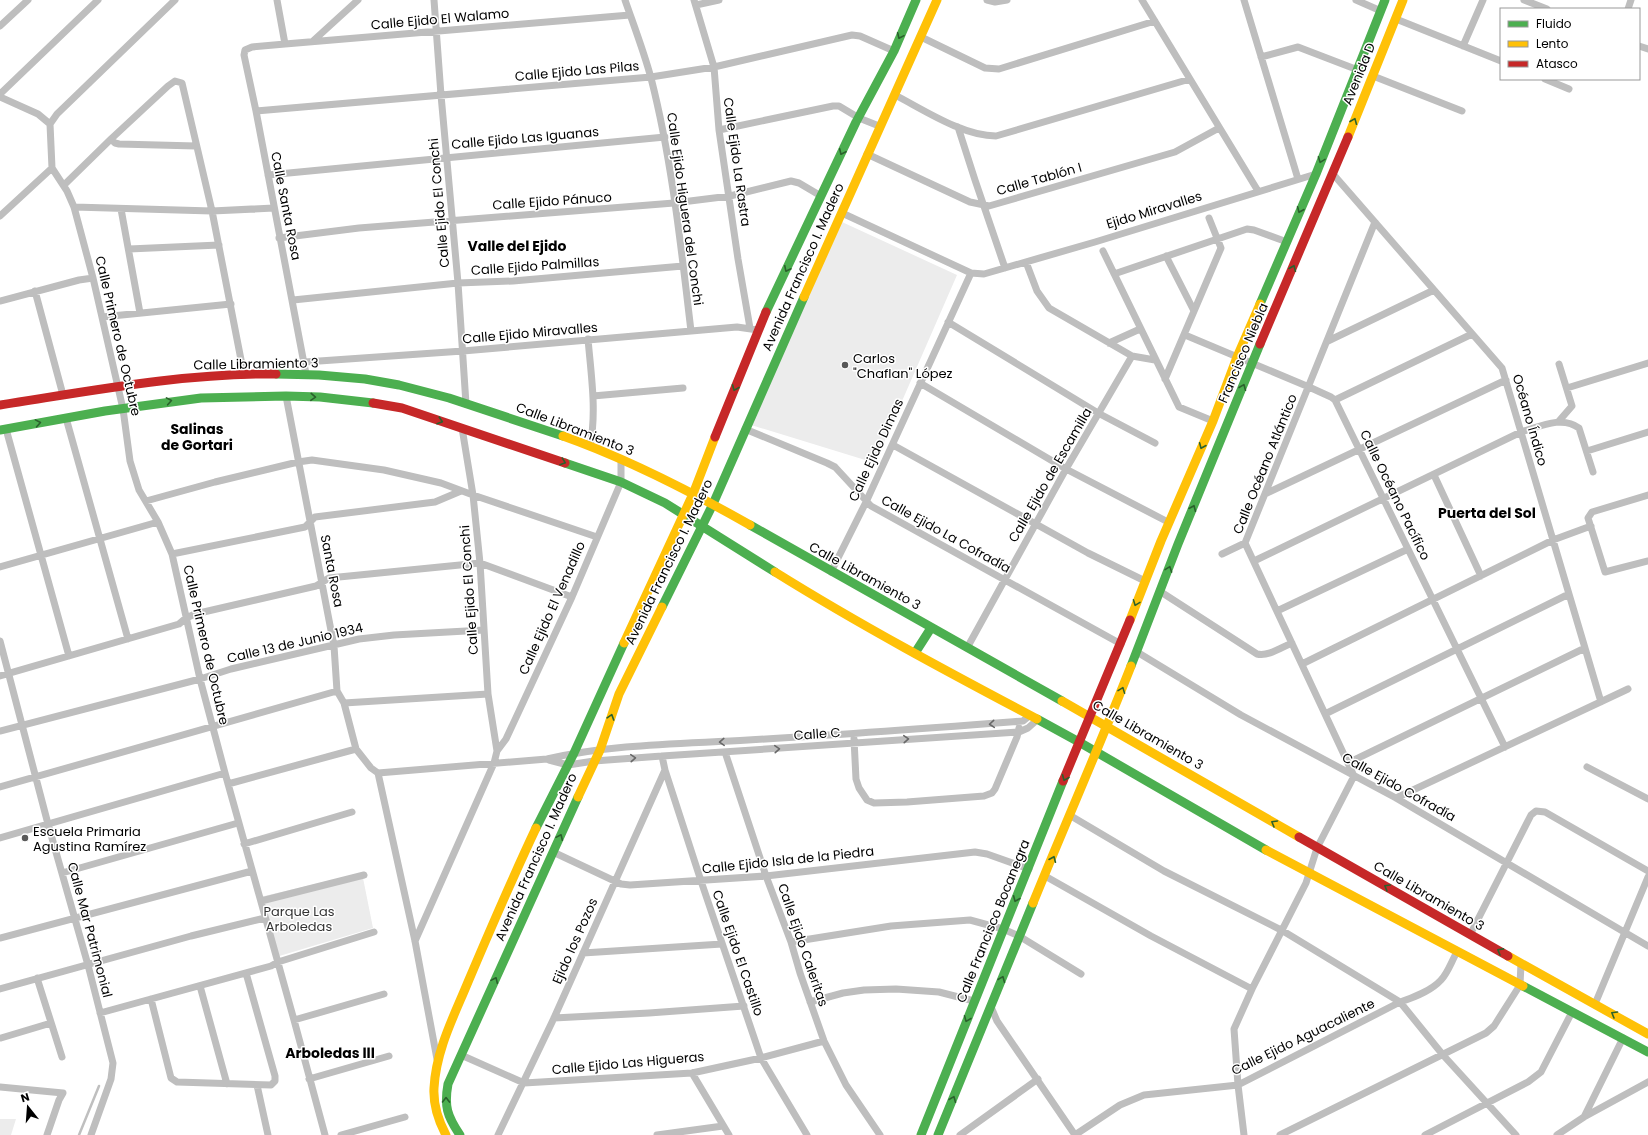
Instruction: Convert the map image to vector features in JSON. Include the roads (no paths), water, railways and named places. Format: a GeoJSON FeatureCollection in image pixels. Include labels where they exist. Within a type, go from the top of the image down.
{"type":"FeatureCollection","features":[{"type":"Feature","properties":{"kind":"street"},"geometry":{"type":"LineString","coordinates":[[0,26],[28,0]]}},
{"type":"Feature","properties":{"kind":"street"},"geometry":{"type":"LineString","coordinates":[[50,124],[38,114],[0,95],[98,0]]}},
{"type":"Feature","properties":{"kind":"street"},"geometry":{"type":"LineString","coordinates":[[0,216],[52,168],[50,124],[57,114],[175,0]]}},
{"type":"Feature","properties":{"kind":"street"},"geometry":{"type":"LineString","coordinates":[[277,0],[285,44]]}},
{"type":"Feature","properties":{"kind":"street"},"geometry":{"type":"LineString","coordinates":[[313,41],[358,0]]}},
{"type":"Feature","properties":{"kind":"street","name":"Calle Ejido El Conchi"},"geometry":{"type":"LineString","coordinates":[[434,0],[446,158],[458,283],[466,404]]}},
{"type":"Feature","properties":{"kind":"street","name":"Calle Ejido Higuera del Conchi"},"geometry":{"type":"LineString","coordinates":[[625,0],[651,77],[665,137],[683,266],[690,331]]}},
{"type":"Feature","properties":{"kind":"street"},"geometry":{"type":"LineString","coordinates":[[695,3],[719,0]]}},
{"type":"Feature","properties":{"kind":"street","name":"Avenida Francisco I. Madero"},"geometry":{"type":"LineString","coordinates":[[446,1135],[436,1115],[433,1086],[437,1061],[443,1042],[509,886],[574,753],[693,494],[754,329],[894,51],[916,0]]}},
{"type":"Feature","properties":{"kind":"street","name":"Avenida Francisco I. Madero"},"geometry":{"type":"LineString","coordinates":[[460,1135],[449,1119],[446,1110],[445,1098],[448,1084],[600,750],[619,694],[713,504],[879,126],[895,95],[937,0]]}},
{"type":"Feature","properties":{"kind":"street"},"geometry":{"type":"LineString","coordinates":[[987,0],[995,2],[1007,0]]}},
{"type":"Feature","properties":{"kind":"street"},"geometry":{"type":"LineString","coordinates":[[1142,0],[1258,191]]}},
{"type":"Feature","properties":{"kind":"street"},"geometry":{"type":"LineString","coordinates":[[1244,0],[1298,179]]}},
{"type":"Feature","properties":{"kind":"street"},"geometry":{"type":"LineString","coordinates":[[1356,0],[1381,11]]}},
{"type":"Feature","properties":{"kind":"street","name":"Avenida D"},"geometry":{"type":"LineString","coordinates":[[1316,174],[1385,0]]}},
{"type":"Feature","properties":{"kind":"street","name":"Avenida D"},"geometry":{"type":"LineString","coordinates":[[1333,174],[1404,0]]}},
{"type":"Feature","properties":{"kind":"street"},"geometry":{"type":"LineString","coordinates":[[1464,46],[1483,0]]}},
{"type":"Feature","properties":{"kind":"street"},"geometry":{"type":"LineString","coordinates":[[1524,0],[1544,8]]}},
{"type":"Feature","properties":{"kind":"street","name":"Calle Ejido La Rastra"},"geometry":{"type":"LineString","coordinates":[[695,3],[714,67],[719,130],[730,196],[738,259],[754,329]]}},
{"type":"Feature","properties":{"kind":"street","name":"Calle Ejido El Walamo"},"geometry":{"type":"LineString","coordinates":[[252,47],[630,15]]}},
{"type":"Feature","properties":{"kind":"street"},"geometry":{"type":"LineString","coordinates":[[1396,19],[1500,61]]}},
{"type":"Feature","properties":{"kind":"street"},"geometry":{"type":"LineString","coordinates":[[920,37],[985,68],[999,69],[1155,21]]}},
{"type":"Feature","properties":{"kind":"street","name":"Calle Ejido Las Pilas"},"geometry":{"type":"LineString","coordinates":[[256,111],[651,77],[714,67],[852,35],[860,36],[894,51]]}},
{"type":"Feature","properties":{"kind":"street","name":"Calle Santa Rosa"},"geometry":{"type":"LineString","coordinates":[[252,47],[246,50],[244,55],[256,111],[279,238],[293,300],[306,374]]}},
{"type":"Feature","properties":{"kind":"street"},"geometry":{"type":"LineString","coordinates":[[1261,58],[1298,47],[1358,70]]}},
{"type":"Feature","properties":{"kind":"street"},"geometry":{"type":"LineString","coordinates":[[1373,76],[1462,111]]}},
{"type":"Feature","properties":{"kind":"street"},"geometry":{"type":"LineString","coordinates":[[895,95],[958,127],[977,134],[996,136],[1190,79]]}},
{"type":"Feature","properties":{"kind":"street"},"geometry":{"type":"LineString","coordinates":[[1547,80],[1569,89]]}},
{"type":"Feature","properties":{"kind":"street"},"geometry":{"type":"LineString","coordinates":[[64,185],[110,139],[168,86],[175,81],[182,83],[212,211],[244,375]]}},
{"type":"Feature","properties":{"kind":"street"},"geometry":{"type":"LineString","coordinates":[[719,130],[833,106],[839,106],[859,118],[879,126]]}},
{"type":"Feature","properties":{"kind":"street"},"geometry":{"type":"LineString","coordinates":[[958,127],[1005,268]]}},
{"type":"Feature","properties":{"kind":"street","name":"Calle Tablón I"},"geometry":{"type":"LineString","coordinates":[[867,154],[970,202],[989,206],[1175,152],[1219,128]]}},
{"type":"Feature","properties":{"kind":"street","name":"Calle Ejido Las Iguanas"},"geometry":{"type":"LineString","coordinates":[[268,175],[665,137]]}},
{"type":"Feature","properties":{"kind":"street"},"geometry":{"type":"LineString","coordinates":[[110,139],[119,144],[196,146]]}},
{"type":"Feature","properties":{"kind":"street","name":"Calle Primero de Octubre"},"geometry":{"type":"LineString","coordinates":[[52,168],[64,185],[74,207],[93,278],[123,408],[130,461],[139,490],[158,522],[172,554],[212,726],[325,1135]]}},
{"type":"Feature","properties":{"kind":"street","name":"Ejido Miravalles"},"geometry":{"type":"LineString","coordinates":[[971,273],[984,274],[1026,262],[1316,174]]}},
{"type":"Feature","properties":{"kind":"street","name":"Francisco Niebla"},"geometry":{"type":"LineString","coordinates":[[1121,644],[1168,522],[1212,422],[1237,357],[1316,174]]}},
{"type":"Feature","properties":{"kind":"street","name":"Francisco Niebla"},"geometry":{"type":"LineString","coordinates":[[1107,727],[1161,592],[1178,544],[1252,363],[1333,174]]}},
{"type":"Feature","properties":{"kind":"street","name":"Océano Índico"},"geometry":{"type":"LineString","coordinates":[[1333,174],[1502,368],[1601,702]]}},
{"type":"Feature","properties":{"kind":"street","name":"Calle Ejido Pánuco"},"geometry":{"type":"LineString","coordinates":[[279,238],[359,228],[674,203],[730,196],[791,181],[821,196]]}},
{"type":"Feature","properties":{"kind":"street"},"geometry":{"type":"LineString","coordinates":[[74,207],[212,211],[274,208]]}},
{"type":"Feature","properties":{"kind":"street"},"geometry":{"type":"LineString","coordinates":[[121,209],[140,313]]}},
{"type":"Feature","properties":{"kind":"street"},"geometry":{"type":"LineString","coordinates":[[842,213],[971,273]]}},
{"type":"Feature","properties":{"kind":"street"},"geometry":{"type":"LineString","coordinates":[[1165,379],[1222,248],[1209,218]]}},
{"type":"Feature","properties":{"kind":"street","name":"Calle Océano Atlántico"},"geometry":{"type":"LineString","coordinates":[[1354,776],[1245,543],[1375,222]]}},
{"type":"Feature","properties":{"kind":"street"},"geometry":{"type":"LineString","coordinates":[[1114,274],[1247,229],[1254,230],[1287,242]]}},
{"type":"Feature","properties":{"kind":"street"},"geometry":{"type":"LineString","coordinates":[[128,249],[219,245]]}},
{"type":"Feature","properties":{"kind":"street"},"geometry":{"type":"LineString","coordinates":[[1102,251],[1179,407],[1212,422]]}},
{"type":"Feature","properties":{"kind":"street"},"geometry":{"type":"LineString","coordinates":[[1166,256],[1194,311]]}},
{"type":"Feature","properties":{"kind":"street"},"geometry":{"type":"LineString","coordinates":[[1026,262],[1037,291],[1049,308],[1132,356],[1155,360]]}},
{"type":"Feature","properties":{"kind":"street","name":"Calle Ejido Palmillas"},"geometry":{"type":"LineString","coordinates":[[293,300],[458,283],[512,281],[683,266]]}},
{"type":"Feature","properties":{"kind":"street","name":"Calle Ejido Dimas"},"geometry":{"type":"LineString","coordinates":[[831,572],[866,502],[971,273]]}},
{"type":"Feature","properties":{"kind":"street"},"geometry":{"type":"LineString","coordinates":[[0,301],[79,280],[93,278]]}},
{"type":"Feature","properties":{"kind":"street"},"geometry":{"type":"LineString","coordinates":[[1328,341],[1434,290]]}},
{"type":"Feature","properties":{"kind":"street"},"geometry":{"type":"LineString","coordinates":[[35,291],[63,395]]}},
{"type":"Feature","properties":{"kind":"street"},"geometry":{"type":"LineString","coordinates":[[102,317],[231,304]]}},
{"type":"Feature","properties":{"kind":"street"},"geometry":{"type":"LineString","coordinates":[[948,322],[1098,413],[1155,443]]}},
{"type":"Feature","properties":{"kind":"street","name":"Calle Ejido Miravalles"},"geometry":{"type":"LineString","coordinates":[[305,362],[463,351],[736,327],[754,329]]}},
{"type":"Feature","properties":{"kind":"street"},"geometry":{"type":"LineString","coordinates":[[1109,343],[1140,329]]}},
{"type":"Feature","properties":{"kind":"street"},"geometry":{"type":"LineString","coordinates":[[1185,335],[1331,396],[1335,400],[1472,334]]}},
{"type":"Feature","properties":{"kind":"street"},"geometry":{"type":"LineString","coordinates":[[588,339],[593,396],[592,437],[590,446]]}},
{"type":"Feature","properties":{"kind":"street","name":"Calle Ejido de Escamilla"},"geometry":{"type":"LineString","coordinates":[[967,648],[1035,524],[1132,356]]}},
{"type":"Feature","properties":{"kind":"street"},"geometry":{"type":"LineString","coordinates":[[1567,388],[1648,363]]}},
{"type":"Feature","properties":{"kind":"street"},"geometry":{"type":"LineString","coordinates":[[1559,364],[1572,406],[1559,421]]}},
{"type":"Feature","properties":{"kind":"street","name":"Calle Libramiento 3"},"geometry":{"type":"LineString","coordinates":[[0,405],[117,386],[187,378],[306,374],[366,379],[394,384],[466,404],[590,446],[654,474],[713,504],[831,572],[1091,717],[1470,935],[1648,1034]]}},
{"type":"Feature","properties":{"kind":"street"},"geometry":{"type":"LineString","coordinates":[[1265,494],[1359,448],[1506,380]]}},
{"type":"Feature","properties":{"kind":"street"},"geometry":{"type":"LineString","coordinates":[[920,383],[1066,470],[1168,522]]}},
{"type":"Feature","properties":{"kind":"street"},"geometry":{"type":"LineString","coordinates":[[593,396],[683,388]]}},
{"type":"Feature","properties":{"kind":"street"},"geometry":{"type":"LineString","coordinates":[[69,656],[3,429],[123,408],[201,398],[286,396],[372,402],[402,408],[621,482],[665,503],[812,594],[915,653],[1079,742],[1309,872],[1457,952],[1648,1052]]}},
{"type":"Feature","properties":{"kind":"street","name":"Santa Rosa"},"geometry":{"type":"LineString","coordinates":[[286,396],[334,646],[337,691],[344,703],[356,749]]}},
{"type":"Feature","properties":{"kind":"street","name":"Calle Océano Pacífico"},"geometry":{"type":"LineString","coordinates":[[1335,400],[1505,747]]}},
{"type":"Feature","properties":{"kind":"street"},"geometry":{"type":"LineString","coordinates":[[66,418],[128,639]]}},
{"type":"Feature","properties":{"kind":"street"},"geometry":{"type":"LineString","coordinates":[[1254,561],[1521,432],[1559,421],[1579,428],[1593,472]]}},
{"type":"Feature","properties":{"kind":"street","name":"Calle Ejido El Conchi"},"geometry":{"type":"LineString","coordinates":[[462,428],[473,495],[480,564],[488,694],[497,751]]}},
{"type":"Feature","properties":{"kind":"street","name":"Calle Ejido La Cofradía"},"geometry":{"type":"LineString","coordinates":[[745,429],[835,467],[871,506],[1121,644]]}},
{"type":"Feature","properties":{"kind":"street"},"geometry":{"type":"LineString","coordinates":[[1587,451],[1648,432]]}},
{"type":"Feature","properties":{"kind":"street"},"geometry":{"type":"LineString","coordinates":[[892,445],[1035,524],[1145,582]]}},
{"type":"Feature","properties":{"kind":"street"},"geometry":{"type":"LineString","coordinates":[[146,501],[215,482],[312,460],[384,470],[441,483],[597,537]]}},
{"type":"Feature","properties":{"kind":"street","name":"Calle Ejido El Venadillo"},"geometry":{"type":"LineString","coordinates":[[415,941],[494,763],[497,751],[506,739],[572,597],[621,482],[621,460]]}},
{"type":"Feature","properties":{"kind":"street"},"geometry":{"type":"LineString","coordinates":[[1434,475],[1480,576]]}},
{"type":"Feature","properties":{"kind":"street"},"geometry":{"type":"LineString","coordinates":[[172,554],[305,527],[315,517],[435,502],[461,491]]}},
{"type":"Feature","properties":{"kind":"street"},"geometry":{"type":"LineString","coordinates":[[1648,496],[1592,512],[1588,518],[1605,572],[1648,561]]}},
{"type":"Feature","properties":{"kind":"street"},"geometry":{"type":"LineString","coordinates":[[0,567],[158,522]]}},
{"type":"Feature","properties":{"kind":"street"},"geometry":{"type":"LineString","coordinates":[[1302,664],[1553,540],[1591,526]]}},
{"type":"Feature","properties":{"kind":"street"},"geometry":{"type":"LineString","coordinates":[[1222,554],[1245,543]]}},
{"type":"Feature","properties":{"kind":"street"},"geometry":{"type":"LineString","coordinates":[[1277,611],[1408,549]]}},
{"type":"Feature","properties":{"kind":"street"},"geometry":{"type":"LineString","coordinates":[[0,676],[179,624],[186,618],[195,614],[316,586],[328,578],[480,564],[572,597]]}},
{"type":"Feature","properties":{"kind":"street"},"geometry":{"type":"LineString","coordinates":[[1161,592],[1257,654],[1267,654],[1292,643]]}},
{"type":"Feature","properties":{"kind":"street"},"geometry":{"type":"LineString","coordinates":[[1325,714],[1569,594]]}},
{"type":"Feature","properties":{"kind":"street"},"geometry":{"type":"LineString","coordinates":[[915,653],[931,628]]}},
{"type":"Feature","properties":{"kind":"street","name":"Calle 13 de Junio 1934"},"geometry":{"type":"LineString","coordinates":[[0,731],[200,679],[231,669],[359,639],[484,630]]}},
{"type":"Feature","properties":{"kind":"street","name":"Calle Mar Patrimonial"},"geometry":{"type":"LineString","coordinates":[[0,641],[113,1063],[111,1079],[92,1135]]}},
{"type":"Feature","properties":{"kind":"street","name":"Calle Francisco Bocanegra"},"geometry":{"type":"LineString","coordinates":[[921,1135],[1079,742],[1121,644]]}},
{"type":"Feature","properties":{"kind":"street"},"geometry":{"type":"LineString","coordinates":[[1348,763],[1585,648]]}},
{"type":"Feature","properties":{"kind":"street","name":"Calle Ejido Cofradía"},"geometry":{"type":"LineString","coordinates":[[1137,652],[1241,715],[1396,798],[1648,946]]}},
{"type":"Feature","properties":{"kind":"street"},"geometry":{"type":"LineString","coordinates":[[1396,798],[1628,689]]}},
{"type":"Feature","properties":{"kind":"street"},"geometry":{"type":"LineString","coordinates":[[0,787],[337,691]]}},
{"type":"Feature","properties":{"kind":"street"},"geometry":{"type":"LineString","coordinates":[[344,703],[488,694]]}},
{"type":"Feature","properties":{"kind":"street","name":"Calle C"},"geometry":{"type":"LineString","coordinates":[[547,760],[574,753],[600,750],[854,734],[1023,721],[1033,718]]}},
{"type":"Feature","properties":{"kind":"street","name":"Calle C"},"geometry":{"type":"LineString","coordinates":[[568,765],[594,761],[662,756],[1019,732],[1028,728],[1033,718]]}},
{"type":"Feature","properties":{"kind":"street"},"geometry":{"type":"LineString","coordinates":[[854,734],[856,778],[859,788],[867,800],[874,803],[906,802],[984,796],[992,793],[995,789],[1019,732],[1019,721]]}},
{"type":"Feature","properties":{"kind":"street"},"geometry":{"type":"LineString","coordinates":[[938,1135],[1095,752],[1107,727]]}},
{"type":"Feature","properties":{"kind":"street"},"geometry":{"type":"LineString","coordinates":[[747,740],[750,750]]}},
{"type":"Feature","properties":{"kind":"street"},"geometry":{"type":"LineString","coordinates":[[228,784],[356,749],[371,768],[378,773],[547,760],[568,765]]}},
{"type":"Feature","properties":{"kind":"street","name":"Calle Ejido Caleritas"},"geometry":{"type":"LineString","coordinates":[[725,752],[766,876],[791,942],[824,1042],[846,1085],[880,1135]]}},
{"type":"Feature","properties":{"kind":"street"},"geometry":{"type":"LineString","coordinates":[[662,756],[665,770]]}},
{"type":"Feature","properties":{"kind":"street"},"geometry":{"type":"LineString","coordinates":[[1587,767],[1648,799]]}},
{"type":"Feature","properties":{"kind":"street","name":"Calle Ejido El Castillo"},"geometry":{"type":"LineString","coordinates":[[665,770],[700,881],[761,1058],[807,1135]]}},
{"type":"Feature","properties":{"kind":"street","name":"Ejido los Pozos"},"geometry":{"type":"LineString","coordinates":[[498,1135],[554,1018],[665,770]]}},
{"type":"Feature","properties":{"kind":"street"},"geometry":{"type":"LineString","coordinates":[[378,773],[415,941],[437,1061]]}},
{"type":"Feature","properties":{"kind":"street"},"geometry":{"type":"LineString","coordinates":[[0,838],[225,774]]}},
{"type":"Feature","properties":{"kind":"street"},"geometry":{"type":"LineString","coordinates":[[1244,1135],[1238,1085],[1234,1029],[1306,883],[1317,848],[1354,776]]}},
{"type":"Feature","properties":{"kind":"street"},"geometry":{"type":"LineString","coordinates":[[1470,935],[1531,815],[1536,811],[1545,812],[1648,871]]}},
{"type":"Feature","properties":{"kind":"street"},"geometry":{"type":"LineString","coordinates":[[244,844],[352,812]]}},
{"type":"Feature","properties":{"kind":"street"},"geometry":{"type":"LineString","coordinates":[[1070,816],[1164,872],[1283,931],[1400,1002],[1443,1055],[1516,1135]]}},
{"type":"Feature","properties":{"kind":"street"},"geometry":{"type":"LineString","coordinates":[[62,873],[238,823]]}},
{"type":"Feature","properties":{"kind":"street","name":"Calle Ejido Isla de la Piedra"},"geometry":{"type":"LineString","coordinates":[[554,852],[621,884],[630,885],[766,876],[975,852],[987,854],[1029,869]]}},
{"type":"Feature","properties":{"kind":"street"},"geometry":{"type":"LineString","coordinates":[[0,938],[252,871]]}},
{"type":"Feature","properties":{"kind":"street"},"geometry":{"type":"LineString","coordinates":[[261,901],[364,875]]}},
{"type":"Feature","properties":{"kind":"street"},"geometry":{"type":"LineString","coordinates":[[1045,876],[1150,936],[1252,990]]}},
{"type":"Feature","properties":{"kind":"street"},"geometry":{"type":"LineString","coordinates":[[1595,1004],[1648,877]]}},
{"type":"Feature","properties":{"kind":"street"},"geometry":{"type":"LineString","coordinates":[[0,989],[191,936],[266,918]]}},
{"type":"Feature","properties":{"kind":"street"},"geometry":{"type":"LineString","coordinates":[[791,942],[891,926],[960,920],[981,922],[1020,936],[1081,974]]}},
{"type":"Feature","properties":{"kind":"street"},"geometry":{"type":"LineString","coordinates":[[100,1013],[271,966],[278,962],[374,932]]}},
{"type":"Feature","properties":{"kind":"street"},"geometry":{"type":"LineString","coordinates":[[583,953],[722,944]]}},
{"type":"Feature","properties":{"kind":"street","name":"Calle Ejido Aguacaliente"},"geometry":{"type":"LineString","coordinates":[[1075,1135],[1120,1105],[1144,1095],[1238,1085],[1400,1002],[1418,996],[1442,980],[1457,952]]}},
{"type":"Feature","properties":{"kind":"street"},"geometry":{"type":"LineString","coordinates":[[1280,1135],[1486,1033],[1494,1026],[1520,985],[1521,963]]}},
{"type":"Feature","properties":{"kind":"street"},"geometry":{"type":"LineString","coordinates":[[151,999],[171,1078],[177,1082],[271,1085],[275,1081],[275,1076],[246,973]]}},
{"type":"Feature","properties":{"kind":"street"},"geometry":{"type":"LineString","coordinates":[[37,978],[62,1057]]}},
{"type":"Feature","properties":{"kind":"street"},"geometry":{"type":"LineString","coordinates":[[200,986],[227,1084]]}},
{"type":"Feature","properties":{"kind":"street"},"geometry":{"type":"LineString","coordinates":[[810,1002],[843,992],[896,989],[939,992],[974,1001]]}},
{"type":"Feature","properties":{"kind":"street"},"geometry":{"type":"LineString","coordinates":[[294,1020],[384,994]]}},
{"type":"Feature","properties":{"kind":"street"},"geometry":{"type":"LineString","coordinates":[[554,1018],[744,1006]]}},
{"type":"Feature","properties":{"kind":"street"},"geometry":{"type":"LineString","coordinates":[[991,1008],[997,1021],[1075,1135]]}},
{"type":"Feature","properties":{"kind":"street"},"geometry":{"type":"LineString","coordinates":[[1426,1135],[1528,1082],[1541,1072],[1572,1012]]}},
{"type":"Feature","properties":{"kind":"street"},"geometry":{"type":"LineString","coordinates":[[1,1038],[51,1023]]}},
{"type":"Feature","properties":{"kind":"street"},"geometry":{"type":"LineString","coordinates":[[1584,1117],[1623,1038]]}},
{"type":"Feature","properties":{"kind":"street","name":"Calle Ejido Las Higueras"},"geometry":{"type":"LineString","coordinates":[[461,1055],[524,1083],[692,1073],[824,1042]]}},
{"type":"Feature","properties":{"kind":"street"},"geometry":{"type":"LineString","coordinates":[[309,1079],[389,1056]]}},
{"type":"Feature","properties":{"kind":"street"},"geometry":{"type":"LineString","coordinates":[[692,1073],[729,1135]]}},
{"type":"Feature","properties":{"kind":"street"},"geometry":{"type":"LineString","coordinates":[[960,1135],[1038,1079]]}},
{"type":"Feature","properties":{"kind":"street"},"geometry":{"type":"LineString","coordinates":[[1557,1135],[1584,1117],[1648,1082]]}},
{"type":"Feature","properties":{"kind":"street"},"geometry":{"type":"LineString","coordinates":[[257,1085],[268,1135]]}},
{"type":"Feature","properties":{"kind":"street"},"geometry":{"type":"LineString","coordinates":[[0,1087],[63,1093],[59,1100],[47,1135]]}},
{"type":"Feature","properties":{"kind":"street"},"geometry":{"type":"LineString","coordinates":[[341,1135],[405,1117]]}},
{"type":"Feature","properties":{"kind":"street"},"geometry":{"type":"LineString","coordinates":[[657,1135],[723,1126]]}},
{"type":"Feature","properties":{"kind":"waterway"},"geometry":{"type":"LineString","coordinates":[[79,1135],[99,1086]]}},
{"type":"Feature","properties":{"kind":"place","name":"Carlos \"Chaflan\" López"},"geometry":{"type":"Point","coordinates":[845,365]}},
{"type":"Feature","properties":{"kind":"place","name":"Escuela Primaria Agustina Ramírez"},"geometry":{"type":"Point","coordinates":[25,838]}},
{"type":"Feature","properties":{"kind":"district","name":"Valle del Ejido"},"geometry":{"type":"Point","coordinates":[517,246]}},
{"type":"Feature","properties":{"kind":"district","name":"Salinas de Gortari"},"geometry":{"type":"Point","coordinates":[197,438]}},
{"type":"Feature","properties":{"kind":"district","name":"Puerta del Sol"},"geometry":{"type":"Point","coordinates":[1487,513]}},
{"type":"Feature","properties":{"kind":"district","name":"Arboledas lll"},"geometry":{"type":"Point","coordinates":[330,1053]}},
{"type":"Feature","properties":{"kind":"park label","name":"Parque Las Arboledas"},"geometry":{"type":"Point","coordinates":[299,918]}}]}
